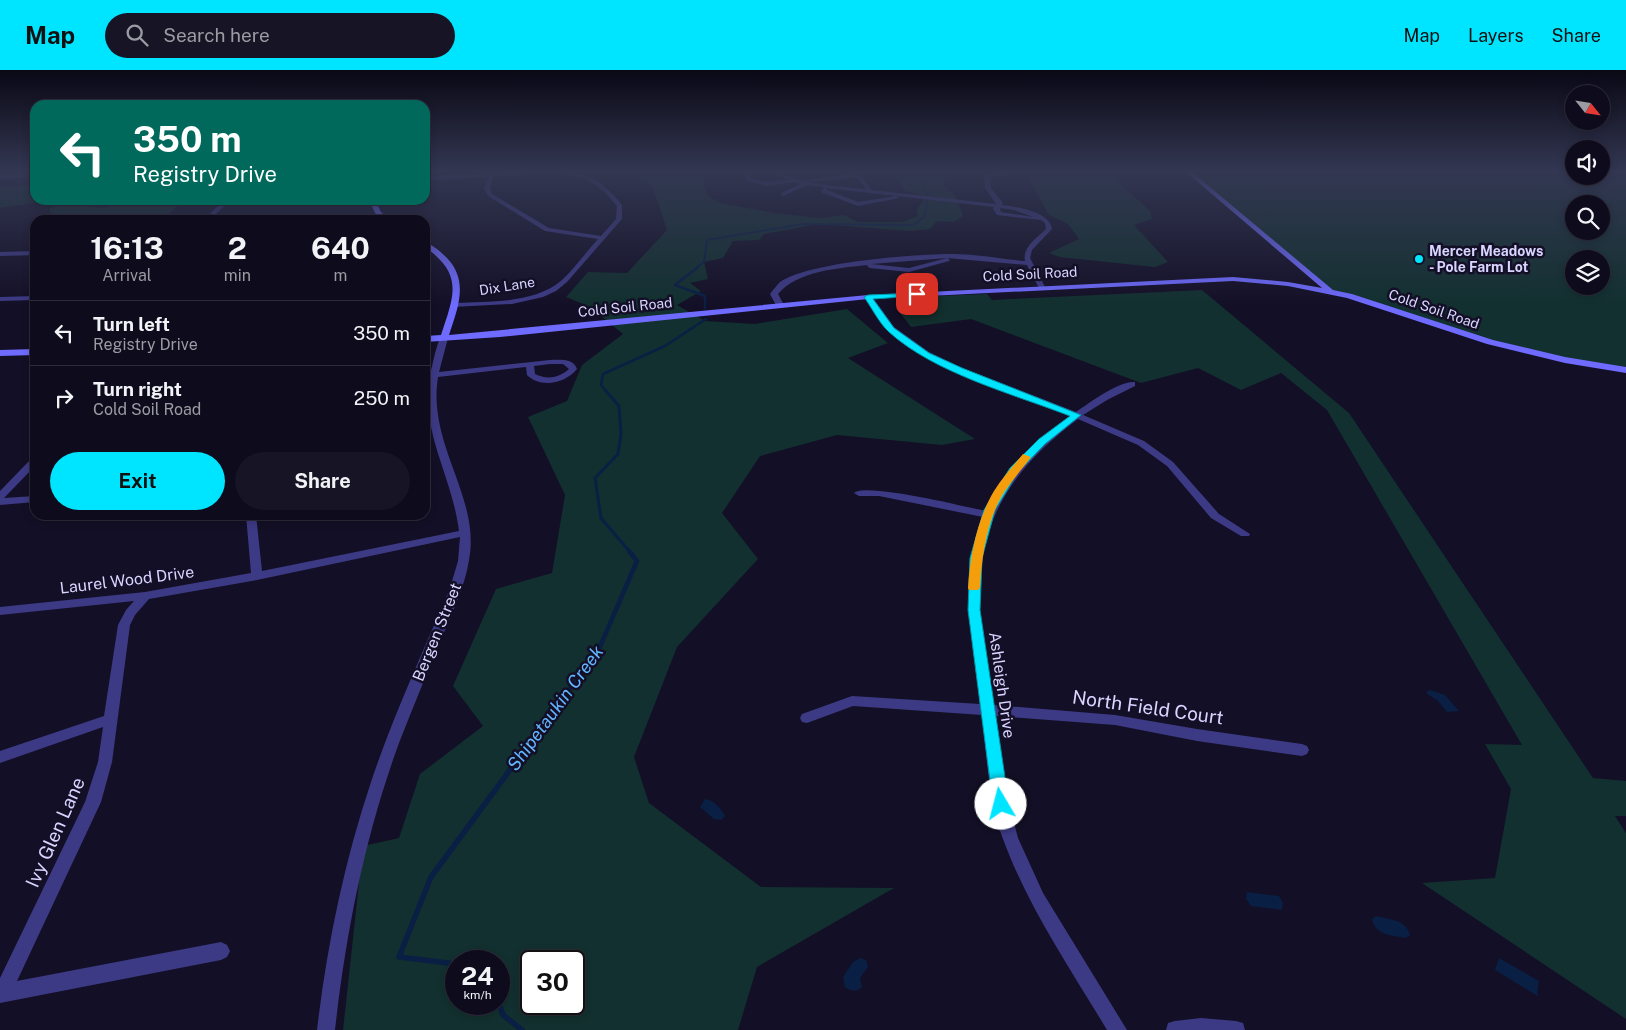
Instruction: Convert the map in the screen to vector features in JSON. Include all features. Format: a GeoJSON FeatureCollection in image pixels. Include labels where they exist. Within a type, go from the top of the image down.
{"type":"FeatureCollection","features":[{"type":"Feature","properties":{"kind":"street"},"geometry":{"type":"LineString","coordinates":[[526,217],[547,230],[602,238]]}},
{"type":"Feature","properties":{"kind":"street","name":"Dix Lane"},"geometry":{"type":"LineString","coordinates":[[455,305],[513,301],[547,292],[565,281],[619,217]]}},
{"type":"Feature","properties":{"kind":"street"},"geometry":{"type":"LineString","coordinates":[[1007,217],[1030,220],[1043,218]]}},
{"type":"Feature","properties":{"kind":"street"},"geometry":{"type":"LineString","coordinates":[[1040,217],[1048,223],[1049,229],[1029,249],[1027,258],[1041,288]]}},
{"type":"Feature","properties":{"kind":"street"},"geometry":{"type":"LineString","coordinates":[[1243,217],[1330,292]]}},
{"type":"Feature","properties":{"kind":"street","name":"Bergen Street"},"geometry":{"type":"LineString","coordinates":[[326,1030],[341,927],[363,834],[391,746],[456,588],[463,566],[465,533],[434,428],[431,394],[433,375],[455,305],[458,289],[454,272],[445,258],[430,248]]}},
{"type":"Feature","properties":{"kind":"street"},"geometry":{"type":"LineString","coordinates":[[0,254],[30,253]]}},
{"type":"Feature","properties":{"kind":"street"},"geometry":{"type":"LineString","coordinates":[[780,305],[774,294],[782,283],[806,273],[894,260],[949,256],[1029,263]]}},
{"type":"Feature","properties":{"kind":"street"},"geometry":{"type":"LineString","coordinates":[[864,264],[876,268],[909,270],[944,262],[949,256]]}},
{"type":"Feature","properties":{"kind":"street"},"geometry":{"type":"LineString","coordinates":[[1288,284],[1308,284],[1315,278]]}},
{"type":"Feature","properties":{"kind":"street","name":"Cold Soil Road"},"geometry":{"type":"LineString","coordinates":[[430,339],[868,297],[1215,279],[1288,284],[1330,292],[1387,307],[1490,342],[1565,360],[1626,370]]}},
{"type":"Feature","properties":{"kind":"street"},"geometry":{"type":"LineString","coordinates":[[868,297],[891,329],[926,354],[959,370],[1127,436],[1156,453],[1181,476],[1216,516],[1245,534]]}},
{"type":"Feature","properties":{"kind":"street"},"geometry":{"type":"LineString","coordinates":[[0,299],[30,298]]}},
{"type":"Feature","properties":{"kind":"street"},"geometry":{"type":"LineString","coordinates":[[0,353],[30,352]]}},
{"type":"Feature","properties":{"kind":"street"},"geometry":{"type":"LineString","coordinates":[[433,375],[530,364]]}},
{"type":"Feature","properties":{"kind":"street","name":"Ashleigh Drive"},"geometry":{"type":"LineString","coordinates":[[1118,1030],[1037,898],[1022,868],[1001,804],[974,610],[974,583],[979,543],[988,515],[999,492],[1019,465],[1042,442],[1077,415],[1099,400],[1132,384]]}},
{"type":"Feature","properties":{"kind":"street"},"geometry":{"type":"LineString","coordinates":[[0,497],[30,465]]}},
{"type":"Feature","properties":{"kind":"street"},"geometry":{"type":"LineString","coordinates":[[859,493],[879,493],[988,515]]}},
{"type":"Feature","properties":{"kind":"street"},"geometry":{"type":"LineString","coordinates":[[0,502],[30,499]]}},
{"type":"Feature","properties":{"kind":"street"},"geometry":{"type":"LineString","coordinates":[[251,520],[257,576]]}},
{"type":"Feature","properties":{"kind":"street","name":"Laurel Wood Drive"},"geometry":{"type":"LineString","coordinates":[[0,611],[146,596],[257,576],[465,533]]}},
{"type":"Feature","properties":{"kind":"street","name":"Ivy Glen Lane"},"geometry":{"type":"LineString","coordinates":[[1,994],[94,802],[105,762],[124,625],[130,613],[146,596]]}},
{"type":"Feature","properties":{"kind":"street","name":"North Field Court"},"geometry":{"type":"LineString","coordinates":[[807,718],[852,701],[1115,720],[1197,735],[1302,750]]}},
{"type":"Feature","properties":{"kind":"street"},"geometry":{"type":"LineString","coordinates":[[0,757],[111,719]]}},
{"type":"Feature","properties":{"kind":"street"},"geometry":{"type":"LineString","coordinates":[[1,994],[220,951]]}},
{"type":"Feature","properties":{"kind":"street"},"geometry":{"type":"LineString","coordinates":[[1175,1030],[1201,1026],[1236,1030]]}},
{"type":"Feature","properties":{"kind":"green space"},"geometry":{"type":"Polygon","coordinates":[[[663,217],[848,217],[858,222],[902,222],[916,217],[962,217],[954,222],[937,221],[930,229],[910,231],[818,224],[764,234],[759,240],[733,241],[723,258],[704,262],[708,279],[690,283],[701,291],[677,305],[705,321],[755,324],[847,309],[888,343],[848,358],[975,439],[942,445],[837,435],[760,456],[722,513],[758,559],[677,647],[634,757],[649,803],[761,887],[894,888],[757,967],[738,1030],[343,1030],[363,846],[399,838],[420,774],[483,726],[453,686],[496,589],[552,573],[565,495],[528,417],[567,401],[582,365],[623,334],[590,307],[566,297],[588,272],[627,273],[667,230],[663,217]]]}},
{"type":"Feature","properties":{"kind":"green space"},"geometry":{"type":"Polygon","coordinates":[[[1053,217],[1151,217],[1152,219],[1134,225],[1168,262],[1155,267],[1060,257],[1049,253],[1079,239],[1068,224],[1053,217]]]}},
{"type":"Feature","properties":{"kind":"green space"},"geometry":{"type":"Polygon","coordinates":[[[1243,217],[1565,217],[1565,240],[1610,240],[1610,217],[1626,217],[1626,370],[1539,355],[1331,292],[1243,217]]]}},
{"type":"Feature","properties":{"kind":"green space"},"geometry":{"type":"Polygon","coordinates":[[[1202,290],[1349,413],[1593,778],[1626,781],[1626,816],[1615,816],[1626,833],[1626,1019],[1422,883],[1495,878],[1511,789],[1485,744],[1522,745],[1327,410],[1281,373],[1241,390],[1198,368],[1141,383],[971,319],[911,327],[897,309],[913,297],[987,294],[992,300],[1202,290]]]}},
{"type":"Feature","properties":{"kind":"water"},"geometry":{"type":"Polygon","coordinates":[[[1430,690],[1445,695],[1459,711],[1447,712],[1437,700],[1427,694],[1427,691],[1430,690]]]}},
{"type":"Feature","properties":{"kind":"water"},"geometry":{"type":"Polygon","coordinates":[[[705,799],[712,801],[720,808],[725,816],[721,820],[714,819],[700,807],[705,799]]]}},
{"type":"Feature","properties":{"kind":"water"},"geometry":{"type":"Polygon","coordinates":[[[1247,892],[1279,896],[1283,903],[1282,910],[1251,906],[1246,899],[1247,892]]]}},
{"type":"Feature","properties":{"kind":"water"},"geometry":{"type":"Polygon","coordinates":[[[1376,916],[1401,923],[1410,935],[1405,938],[1380,931],[1376,928],[1372,919],[1376,916]]]}},
{"type":"Feature","properties":{"kind":"water"},"geometry":{"type":"Polygon","coordinates":[[[860,958],[866,960],[868,967],[860,978],[862,987],[858,990],[851,990],[845,987],[843,977],[853,962],[860,958]]]}},
{"type":"Feature","properties":{"kind":"water"},"geometry":{"type":"Polygon","coordinates":[[[1499,958],[1539,981],[1537,993],[1539,997],[1495,970],[1499,958]]]}},
{"type":"Feature","properties":{"kind":"waterway","name":"Shipetaukin Creek"},"geometry":{"type":"LineString","coordinates":[[696,268],[704,262],[707,240],[803,224],[913,225],[924,217]]}},
{"type":"Feature","properties":{"kind":"waterway","name":"Shipetaukin Creek"},"geometry":{"type":"LineString","coordinates":[[698,267],[675,285],[705,296],[705,308]]}},
{"type":"Feature","properties":{"kind":"waterway","name":"Shipetaukin Creek"},"geometry":{"type":"LineString","coordinates":[[607,392],[601,385],[603,374],[665,346],[706,319]]}},
{"type":"Feature","properties":{"kind":"waterway","name":"Shipetaukin Creek"},"geometry":{"type":"LineString","coordinates":[[606,391],[619,406],[621,434],[618,454],[595,478],[601,518],[630,552]]}},
{"type":"Feature","properties":{"kind":"waterway","name":"Shipetaukin Creek"},"geometry":{"type":"LineString","coordinates":[[517,761],[599,649],[637,561],[629,551]]}},
{"type":"Feature","properties":{"kind":"waterway","name":"Shipetaukin Creek"},"geometry":{"type":"LineString","coordinates":[[445,963],[399,957],[431,877],[518,759]]}},
{"type":"Feature","properties":{"kind":"waterway","name":"Shipetaukin Creek"},"geometry":{"type":"LineString","coordinates":[[503,1015],[522,1030]]}},
{"type":"Feature","properties":{"kind":"slow traffic"},"geometry":{"type":"LineString","coordinates":[[974,588],[976,558],[988,515],[999,492],[1014,470],[1026,457]]}},
{"type":"Feature","properties":{"kind":"place","name":"Mercer Meadows - Pole Farm Lot"},"geometry":{"type":"Point","coordinates":[1419,259]}},
{"type":"Feature","properties":{"kind":"route"},"geometry":{"type":"LineString","coordinates":[[917,294],[868,297],[883,321],[900,338],[926,354],[959,370],[1077,415],[1027,455],[1014,470],[999,492],[990,510],[976,558],[974,610],[1001,804]]}}]}
